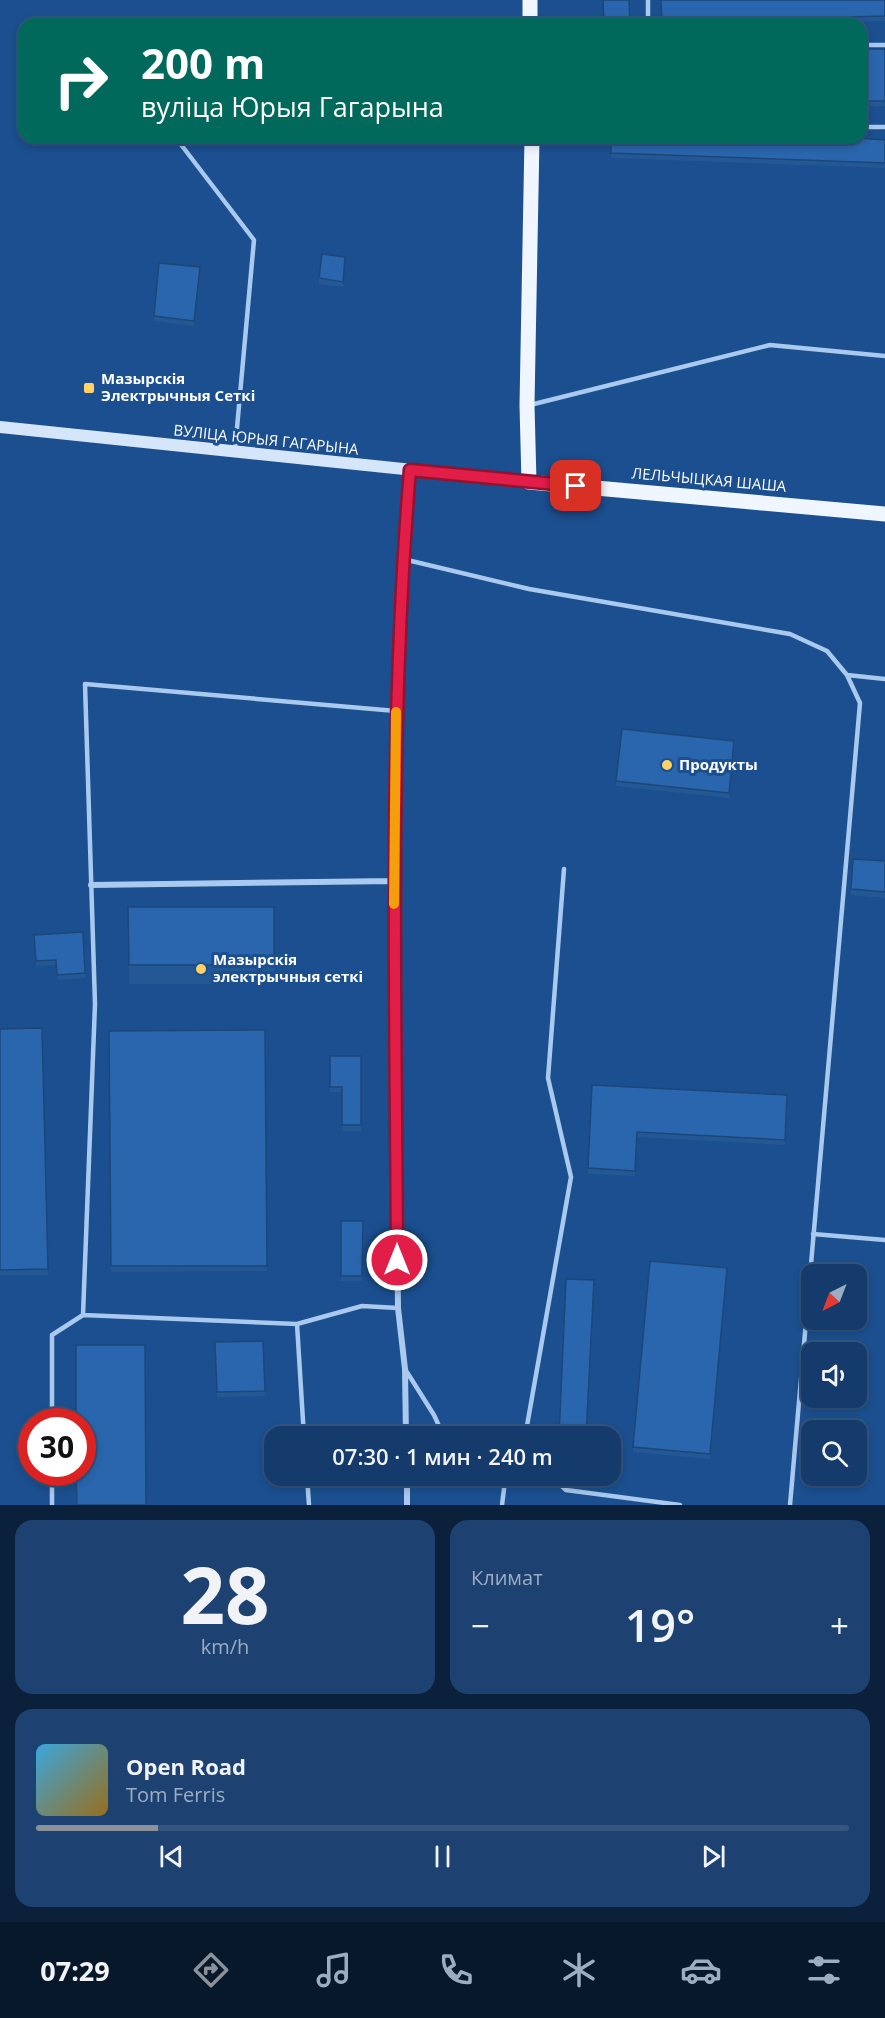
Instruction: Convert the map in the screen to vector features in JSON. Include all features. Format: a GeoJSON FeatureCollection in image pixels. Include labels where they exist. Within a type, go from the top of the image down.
{"type":"FeatureCollection","features":[{"type":"Feature","properties":{"kind":"main road"},"geometry":{"type":"LineString","coordinates":[[530,0],[530,18]]}},
{"type":"Feature","properties":{"kind":"main road"},"geometry":{"type":"LineString","coordinates":[[529,482],[527,405],[532,144]]}},
{"type":"Feature","properties":{"kind":"main road","name":"ВУЛІЦА ЮРЫЯ ГАГАРЫНА"},"geometry":{"type":"LineString","coordinates":[[0,427],[529,482]]}},
{"type":"Feature","properties":{"kind":"main road","name":"ЛЕЛЬЧЫЦКАЯ ШАША"},"geometry":{"type":"LineString","coordinates":[[529,482],[885,514]]}},
{"type":"Feature","properties":{"kind":"street"},"geometry":{"type":"LineString","coordinates":[[406,1426],[405,1369],[398,1308],[394,881],[396,711],[403,559],[410,470]]}},
{"type":"Feature","properties":{"kind":"street"},"geometry":{"type":"LineString","coordinates":[[91,885],[394,881]]}},
{"type":"Feature","properties":{"kind":"street"},"geometry":{"type":"LineString","coordinates":[[407,1486],[407,1505]]}},
{"type":"Feature","properties":{"kind":"lane"},"geometry":{"type":"LineString","coordinates":[[648,0],[648,18]]}},
{"type":"Feature","properties":{"kind":"lane"},"geometry":{"type":"LineString","coordinates":[[867,45],[885,45]]}},
{"type":"Feature","properties":{"kind":"lane"},"geometry":{"type":"LineString","coordinates":[[867,127],[885,127]]}},
{"type":"Feature","properties":{"kind":"lane"},"geometry":{"type":"LineString","coordinates":[[181,144],[255,240],[235,453]]}},
{"type":"Feature","properties":{"kind":"lane"},"geometry":{"type":"LineString","coordinates":[[527,405],[770,345],[885,356]]}},
{"type":"Feature","properties":{"kind":"lane"},"geometry":{"type":"LineString","coordinates":[[403,559],[529,589],[790,634],[826,651],[847,675],[860,703],[790,1505]]}},
{"type":"Feature","properties":{"kind":"lane"},"geometry":{"type":"LineString","coordinates":[[847,675],[885,679]]}},
{"type":"Feature","properties":{"kind":"lane"},"geometry":{"type":"LineString","coordinates":[[83,1315],[95,1004],[84,684],[396,711]]}},
{"type":"Feature","properties":{"kind":"lane"},"geometry":{"type":"LineString","coordinates":[[527,1426],[571,1177],[548,1078],[564,869]]}},
{"type":"Feature","properties":{"kind":"lane"},"geometry":{"type":"LineString","coordinates":[[813,1234],[885,1240]]}},
{"type":"Feature","properties":{"kind":"lane"},"geometry":{"type":"LineString","coordinates":[[52,1408],[52,1335],[83,1315],[297,1324],[362,1306],[398,1308]]}},
{"type":"Feature","properties":{"kind":"lane"},"geometry":{"type":"LineString","coordinates":[[297,1324],[303,1426]]}},
{"type":"Feature","properties":{"kind":"lane"},"geometry":{"type":"LineString","coordinates":[[405,1369],[439,1426]]}},
{"type":"Feature","properties":{"kind":"lane"},"geometry":{"type":"LineString","coordinates":[[52,1486],[52,1505]]}},
{"type":"Feature","properties":{"kind":"lane"},"geometry":{"type":"LineString","coordinates":[[308,1486],[309,1505]]}},
{"type":"Feature","properties":{"kind":"lane"},"geometry":{"type":"LineString","coordinates":[[502,1505],[504,1486]]}},
{"type":"Feature","properties":{"kind":"lane"},"geometry":{"type":"LineString","coordinates":[[562,1486],[566,1490],[680,1505]]}},
{"type":"Feature","properties":{"kind":"building"},"geometry":{"type":"Polygon","coordinates":[[[603,0],[629,0],[630,18],[604,18],[603,0]]]}},
{"type":"Feature","properties":{"kind":"building"},"geometry":{"type":"Polygon","coordinates":[[[661,0],[885,0],[885,16],[662,18],[661,0]]]}},
{"type":"Feature","properties":{"kind":"building"},"geometry":{"type":"Polygon","coordinates":[[[867,49],[885,49],[885,101],[867,101],[867,49]]]}},
{"type":"Feature","properties":{"kind":"building"},"geometry":{"type":"Polygon","coordinates":[[[867,139],[885,140],[885,163],[611,153],[611,144],[867,144],[867,139]]]}},
{"type":"Feature","properties":{"kind":"building"},"geometry":{"type":"Polygon","coordinates":[[[322,254],[345,257],[343,282],[319,278],[322,254]]]}},
{"type":"Feature","properties":{"kind":"building"},"geometry":{"type":"Polygon","coordinates":[[[159,263],[200,267],[194,321],[154,316],[159,263]]]}},
{"type":"Feature","properties":{"kind":"building"},"geometry":{"type":"Polygon","coordinates":[[[622,729],[734,741],[729,793],[616,781],[622,729]]]}},
{"type":"Feature","properties":{"kind":"building"},"geometry":{"type":"Polygon","coordinates":[[[853,859],[885,861],[885,892],[851,889],[853,859]]]}},
{"type":"Feature","properties":{"kind":"building","name":"Мазырскія электрычныя сеткі"},"geometry":{"type":"Polygon","coordinates":[[[128,907],[274,907],[274,965],[129,965],[128,907]]]}},
{"type":"Feature","properties":{"kind":"building"},"geometry":{"type":"Polygon","coordinates":[[[83,932],[85,973],[57,975],[56,960],[36,961],[34,935],[83,932]]]}},
{"type":"Feature","properties":{"kind":"building"},"geometry":{"type":"Polygon","coordinates":[[[42,1028],[48,1269],[0,1270],[0,1029],[42,1028]]]}},
{"type":"Feature","properties":{"kind":"building"},"geometry":{"type":"Polygon","coordinates":[[[265,1030],[267,1266],[111,1266],[109,1031],[265,1030]]]}},
{"type":"Feature","properties":{"kind":"building"},"geometry":{"type":"Polygon","coordinates":[[[330,1056],[361,1056],[361,1125],[342,1125],[342,1087],[330,1087],[330,1056]]]}},
{"type":"Feature","properties":{"kind":"building"},"geometry":{"type":"Polygon","coordinates":[[[592,1085],[787,1095],[785,1140],[637,1132],[635,1171],[588,1168],[592,1085]]]}},
{"type":"Feature","properties":{"kind":"building"},"geometry":{"type":"Polygon","coordinates":[[[341,1221],[363,1221],[362,1276],[341,1276],[341,1221]]]}},
{"type":"Feature","properties":{"kind":"building"},"geometry":{"type":"Polygon","coordinates":[[[650,1261],[727,1268],[710,1454],[633,1447],[650,1261]]]}},
{"type":"Feature","properties":{"kind":"building"},"geometry":{"type":"Polygon","coordinates":[[[566,1279],[594,1280],[587,1426],[559,1426],[566,1279]]]}},
{"type":"Feature","properties":{"kind":"building"},"geometry":{"type":"Polygon","coordinates":[[[263,1341],[265,1391],[217,1392],[215,1342],[263,1341]]]}},
{"type":"Feature","properties":{"kind":"building"},"geometry":{"type":"Polygon","coordinates":[[[76,1345],[145,1345],[146,1505],[77,1505],[76,1486],[96,1486],[96,1408],[76,1408],[76,1345]]]}},
{"type":"Feature","properties":{"kind":"slow traffic"},"geometry":{"type":"LineString","coordinates":[[394,904],[396,712]]}},
{"type":"Feature","properties":{"kind":"place","name":"Мазырскія Электрычныя Сеткі"},"geometry":{"type":"Point","coordinates":[89,388]}},
{"type":"Feature","properties":{"kind":"place","name":"Продукты"},"geometry":{"type":"Point","coordinates":[667,765]}},
{"type":"Feature","properties":{"kind":"place","name":"Мазырскія электрычныя сеткі"},"geometry":{"type":"Point","coordinates":[201,969]}},
{"type":"Feature","properties":{"kind":"route"},"geometry":{"type":"LineString","coordinates":[[397,1260],[394,881],[396,711],[403,559],[410,470],[576,486]]}}]}
